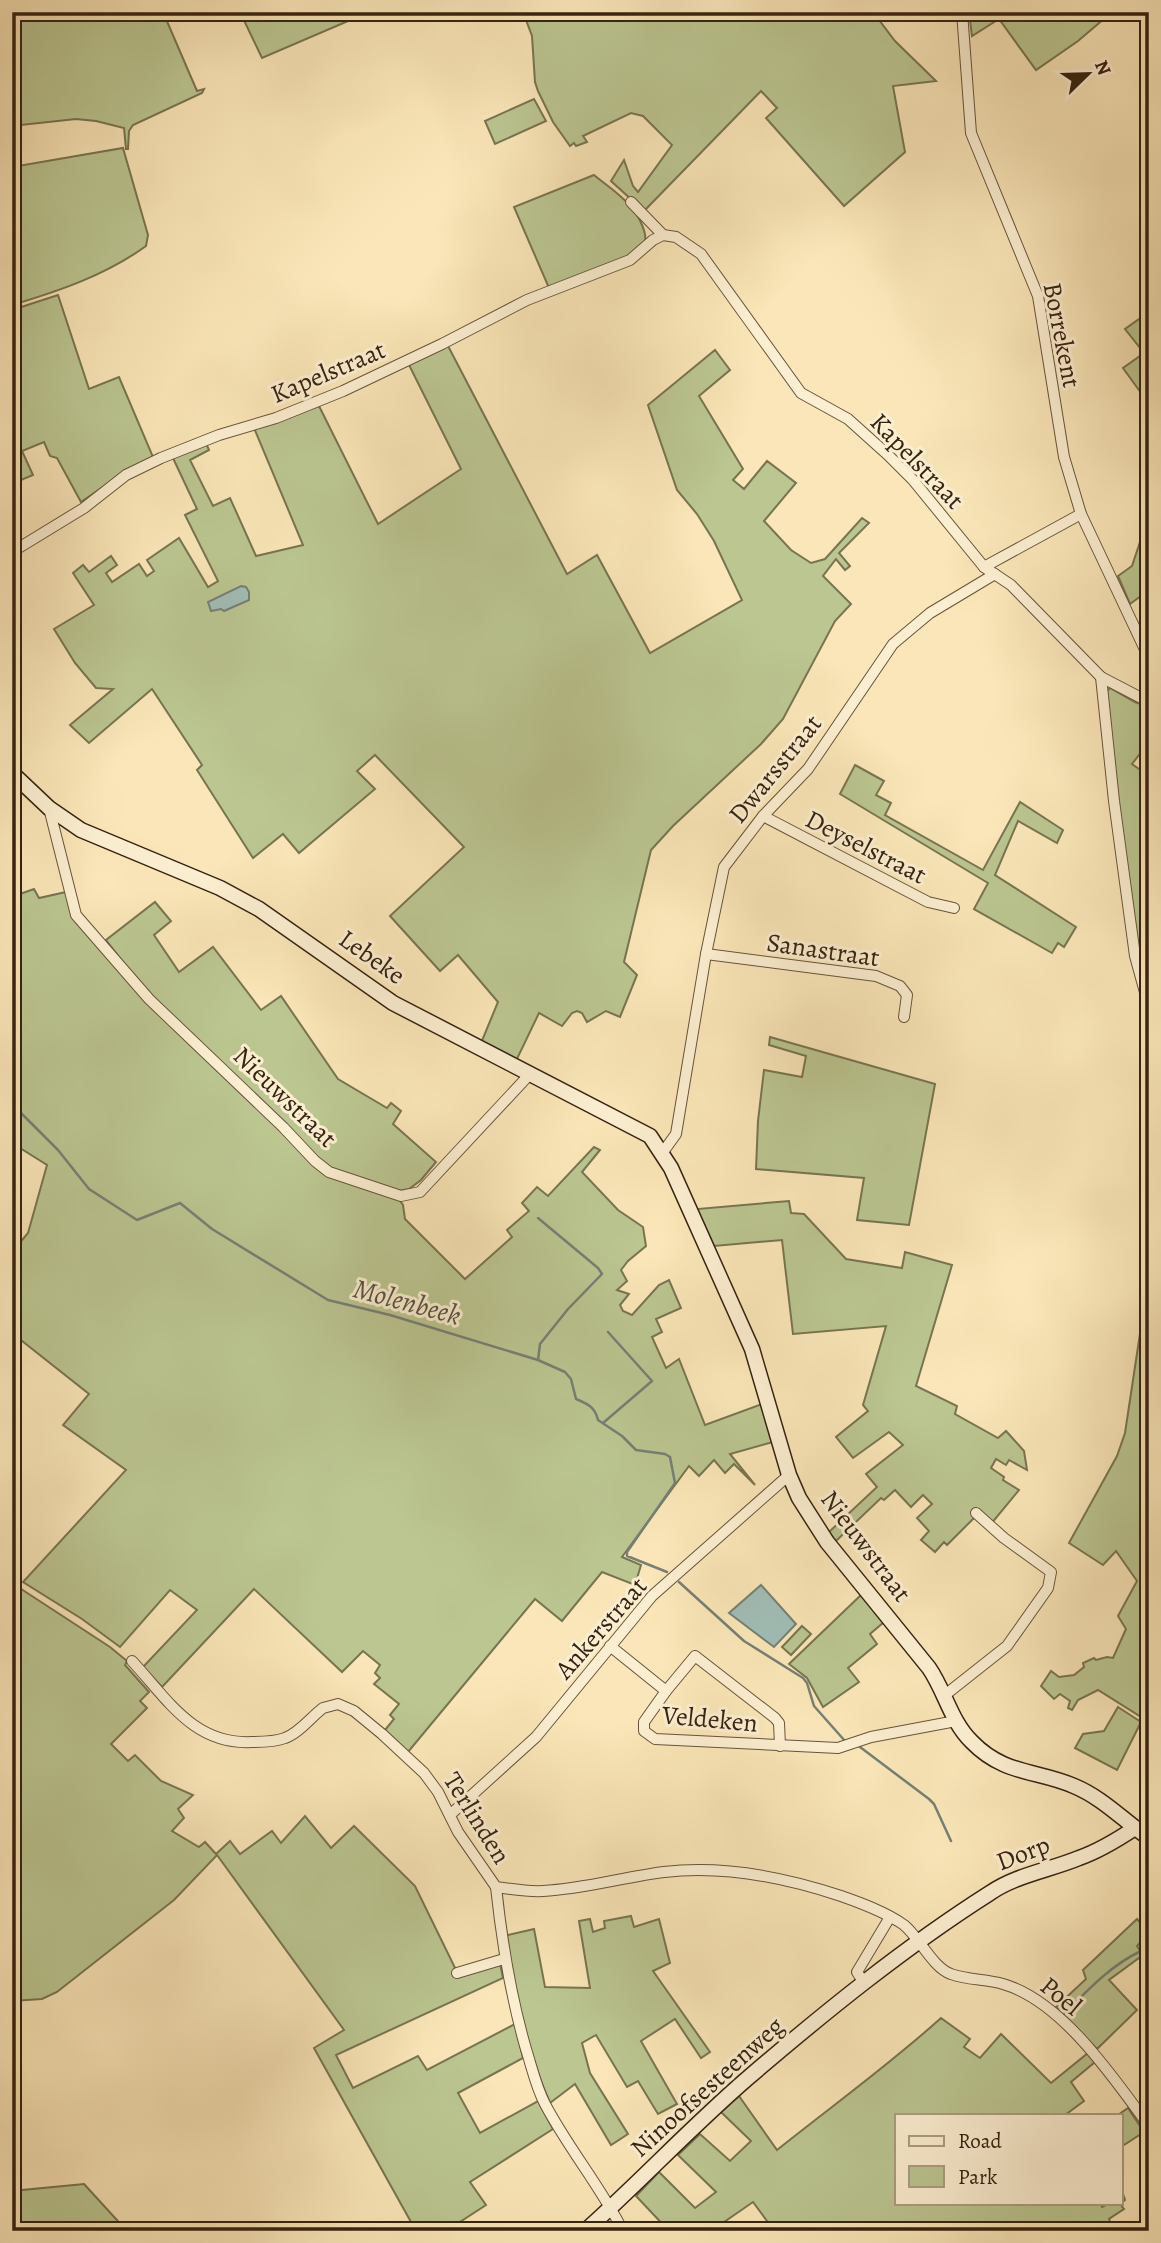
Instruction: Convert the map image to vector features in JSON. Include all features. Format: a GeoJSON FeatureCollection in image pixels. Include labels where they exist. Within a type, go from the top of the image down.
{"type":"FeatureCollection","features":[{"type":"Feature","properties":{"kind":"street","name":"Borrekent"},"geometry":{"type":"LineString","coordinates":[[962,12],[971,133],[1038,296],[1064,457],[1081,514],[1149,658]]}},
{"type":"Feature","properties":{"kind":"street","name":"Kapelstraat"},"geometry":{"type":"LineString","coordinates":[[631,202],[663,235]]}},
{"type":"Feature","properties":{"kind":"street","name":"Kapelstraat"},"geometry":{"type":"LineString","coordinates":[[12,552],[84,508],[126,475],[219,435],[276,418],[343,390],[442,344],[527,300],[630,260],[663,235],[676,237],[701,254],[801,393],[848,419],[888,455],[913,480],[984,567],[995,574]]}},
{"type":"Feature","properties":{"kind":"street"},"geometry":{"type":"LineString","coordinates":[[984,567],[1081,514]]}},
{"type":"Feature","properties":{"kind":"street"},"geometry":{"type":"LineString","coordinates":[[995,574],[1011,585],[1101,677],[1149,702]]}},
{"type":"Feature","properties":{"kind":"street","name":"Dwarsstraat"},"geometry":{"type":"LineString","coordinates":[[663,1152],[676,1134],[706,954],[724,867],[763,816],[808,769],[892,644],[930,613],[995,574]]}},
{"type":"Feature","properties":{"kind":"street"},"geometry":{"type":"LineString","coordinates":[[1101,677],[1133,943],[1149,1007]]}},
{"type":"Feature","properties":{"kind":"street","name":"Lebeke"},"geometry":{"type":"LineString","coordinates":[[12,773],[49,808],[81,830],[220,888],[259,909],[393,1003],[650,1136],[663,1152]]}},
{"type":"Feature","properties":{"kind":"street","name":"Nieuwstraat"},"geometry":{"type":"LineString","coordinates":[[49,808],[76,915],[178,1029],[329,1172],[401,1196],[419,1192],[530,1074]]}},
{"type":"Feature","properties":{"kind":"street","name":"Deyselstraat"},"geometry":{"type":"LineString","coordinates":[[763,816],[928,902],[954,908]]}},
{"type":"Feature","properties":{"kind":"street","name":"Sanastraat"},"geometry":{"type":"LineString","coordinates":[[706,954],[876,976],[900,986],[907,995],[904,1017]]}},
{"type":"Feature","properties":{"kind":"street","name":"Nieuwstraat"},"geometry":{"type":"LineString","coordinates":[[663,1152],[752,1349],[789,1475],[813,1524],[929,1668],[956,1721],[974,1745],[993,1759],[1017,1771],[1073,1785],[1096,1797],[1135,1828]]}},
{"type":"Feature","properties":{"kind":"street","name":"Ankerstraat"},"geometry":{"type":"LineString","coordinates":[[451,1814],[536,1737],[652,1597],[789,1475]]}},
{"type":"Feature","properties":{"kind":"street"},"geometry":{"type":"LineString","coordinates":[[945,1695],[1015,1637],[1048,1588],[1050,1580],[1051,1572],[1004,1538],[976,1513]]}},
{"type":"Feature","properties":{"kind":"street","name":"Veldeken"},"geometry":{"type":"LineString","coordinates":[[610,1646],[666,1691]]}},
{"type":"Feature","properties":{"kind":"street","name":"Veldeken"},"geometry":{"type":"LineString","coordinates":[[780,1746],[779,1723],[775,1718],[695,1657],[644,1722],[644,1731],[655,1739],[780,1746],[838,1748],[871,1737],[956,1721]]}},
{"type":"Feature","properties":{"kind":"street","name":"Terlinden"},"geometry":{"type":"LineString","coordinates":[[132,1661],[187,1720],[216,1739],[237,1743],[286,1738],[323,1708],[344,1705],[382,1734],[424,1773],[451,1814],[458,1832],[496,1887],[542,1891],[665,1872],[746,1873],[777,1877],[843,1897],[890,1917],[905,1926],[919,1943]]}},
{"type":"Feature","properties":{"kind":"street"},"geometry":{"type":"LineString","coordinates":[[1135,1828],[1149,1839]]}},
{"type":"Feature","properties":{"kind":"street","name":"Dorp"},"geometry":{"type":"LineString","coordinates":[[919,1943],[992,1891],[1012,1881],[1080,1858],[1107,1846],[1135,1828]]}},
{"type":"Feature","properties":{"kind":"street"},"geometry":{"type":"LineString","coordinates":[[496,1887],[504,1959],[513,2005],[538,2090],[596,2188],[612,2207],[624,2231]]}},
{"type":"Feature","properties":{"kind":"street"},"geometry":{"type":"LineString","coordinates":[[864,1983],[857,1972],[890,1917]]}},
{"type":"Feature","properties":{"kind":"street","name":"Ninoofsesteenweg"},"geometry":{"type":"LineString","coordinates":[[585,2231],[747,2079],[864,1983],[919,1943]]}},
{"type":"Feature","properties":{"kind":"street","name":"Poel"},"geometry":{"type":"LineString","coordinates":[[919,1943],[949,1974],[1003,1984],[1030,1995],[1049,2009],[1096,2056],[1149,2126]]}},
{"type":"Feature","properties":{"kind":"street"},"geometry":{"type":"LineString","coordinates":[[457,1973],[504,1959]]}},
{"type":"Feature","properties":{"kind":"green space"},"geometry":{"type":"Polygon","coordinates":[[[12,12],[163,12],[197,91],[204,89],[202,93],[133,125],[129,131],[128,149],[124,128],[96,121],[76,119],[12,126],[12,12]]]}},
{"type":"Feature","properties":{"kind":"green space"},"geometry":{"type":"Polygon","coordinates":[[[240,12],[369,12],[262,58],[240,12]]]}},
{"type":"Feature","properties":{"kind":"green space"},"geometry":{"type":"Polygon","coordinates":[[[523,12],[873,12],[895,41],[936,81],[893,86],[905,152],[844,206],[766,118],[777,108],[761,91],[644,211],[611,181],[624,160],[633,186],[638,192],[672,145],[643,116],[631,113],[583,136],[587,142],[570,146],[553,122],[538,91],[532,36],[523,12]]]}},
{"type":"Feature","properties":{"kind":"green space"},"geometry":{"type":"Polygon","coordinates":[[[969,12],[1112,12],[1078,41],[1036,70],[999,19],[972,36],[969,12]]]}},
{"type":"Feature","properties":{"kind":"green space"},"geometry":{"type":"Polygon","coordinates":[[[534,99],[546,121],[495,144],[485,121],[534,99]]]}},
{"type":"Feature","properties":{"kind":"green space"},"geometry":{"type":"Polygon","coordinates":[[[123,148],[148,235],[146,246],[82,281],[12,305],[12,167],[123,148]]]}},
{"type":"Feature","properties":{"kind":"green space"},"geometry":{"type":"Polygon","coordinates":[[[594,175],[630,206],[642,225],[645,241],[630,255],[549,288],[514,207],[594,175]]]}},
{"type":"Feature","properties":{"kind":"green space"},"geometry":{"type":"Polygon","coordinates":[[[58,295],[89,389],[119,377],[153,457],[81,502],[57,458],[50,456],[44,442],[22,451],[33,475],[16,482],[17,487],[12,489],[12,310],[58,295]]]}},
{"type":"Feature","properties":{"kind":"green space"},"geometry":{"type":"Polygon","coordinates":[[[1149,312],[1149,404],[1123,368],[1144,353],[1125,329],[1149,312]]]}},
{"type":"Feature","properties":{"kind":"green space"},"geometry":{"type":"Polygon","coordinates":[[[447,344],[567,574],[597,555],[650,653],[742,600],[714,541],[677,490],[648,405],[715,350],[730,370],[699,396],[743,469],[733,480],[744,489],[767,461],[796,483],[764,521],[791,550],[811,563],[825,559],[862,518],[869,523],[839,553],[850,566],[845,570],[836,559],[823,576],[851,604],[835,621],[783,719],[761,744],[651,850],[624,962],[637,975],[620,1017],[606,1011],[587,1022],[582,1013],[577,1011],[572,1013],[562,1026],[539,1013],[516,1061],[481,1043],[498,1002],[458,955],[440,971],[390,916],[464,847],[375,755],[357,771],[375,789],[299,853],[283,834],[253,858],[197,770],[202,765],[152,689],[89,743],[70,725],[113,689],[96,688],[75,663],[54,629],[94,605],[73,573],[83,565],[89,572],[111,556],[117,565],[106,573],[112,582],[139,564],[147,576],[154,571],[147,560],[179,538],[208,587],[218,581],[185,515],[197,509],[172,456],[206,443],[209,450],[190,460],[213,506],[230,498],[256,556],[303,545],[254,428],[319,406],[378,524],[461,469],[408,363],[447,344]]]}},
{"type":"Feature","properties":{"kind":"green space"},"geometry":{"type":"Polygon","coordinates":[[[1149,515],[1149,590],[1130,604],[1118,576],[1132,566],[1149,515]]]}},
{"type":"Feature","properties":{"kind":"green space"},"geometry":{"type":"Polygon","coordinates":[[[1110,688],[1149,707],[1149,742],[1132,764],[1149,776],[1149,938],[1138,958],[1105,693],[1110,688]]]}},
{"type":"Feature","properties":{"kind":"green space"},"geometry":{"type":"Polygon","coordinates":[[[855,765],[884,781],[876,795],[891,803],[885,815],[983,870],[1020,802],[1063,830],[1057,843],[1018,821],[995,875],[1076,927],[1064,947],[1058,943],[1052,953],[974,909],[988,883],[840,794],[855,765]]]}},
{"type":"Feature","properties":{"kind":"green space"},"geometry":{"type":"Polygon","coordinates":[[[12,879],[20,894],[34,889],[39,898],[66,892],[72,916],[323,1171],[398,1198],[403,1205],[405,1219],[465,1279],[512,1237],[507,1230],[529,1211],[522,1203],[537,1187],[548,1196],[594,1147],[600,1150],[582,1172],[618,1210],[643,1227],[646,1246],[621,1270],[627,1281],[617,1290],[629,1294],[620,1305],[623,1311],[632,1315],[659,1285],[669,1280],[681,1308],[656,1319],[662,1332],[652,1337],[666,1368],[679,1359],[705,1425],[762,1404],[773,1442],[730,1454],[755,1485],[734,1464],[725,1473],[714,1460],[699,1476],[689,1466],[622,1557],[641,1565],[635,1585],[602,1572],[562,1621],[535,1599],[408,1752],[385,1730],[394,1719],[390,1715],[399,1704],[374,1684],[380,1678],[375,1673],[380,1665],[363,1651],[342,1672],[254,1589],[162,1687],[143,1667],[197,1610],[170,1590],[120,1647],[82,1619],[23,1582],[126,1470],[63,1425],[89,1394],[12,1333],[12,1252],[28,1233],[47,1165],[12,1143],[12,879]]]}},
{"type":"Feature","properties":{"kind":"green space"},"geometry":{"type":"Polygon","coordinates":[[[155,902],[171,921],[154,935],[179,972],[213,947],[261,1010],[281,996],[338,1079],[387,1108],[391,1103],[401,1111],[393,1124],[436,1162],[421,1180],[409,1189],[398,1191],[334,1171],[141,985],[106,940],[155,902]]]}},
{"type":"Feature","properties":{"kind":"green space"},"geometry":{"type":"Polygon","coordinates":[[[770,1037],[935,1084],[909,1225],[857,1220],[864,1178],[756,1169],[764,1070],[802,1077],[806,1056],[769,1045],[770,1037]]]}},
{"type":"Feature","properties":{"kind":"green space"},"geometry":{"type":"Polygon","coordinates":[[[789,1201],[791,1213],[804,1214],[846,1259],[902,1268],[905,1252],[952,1265],[916,1386],[957,1406],[955,1414],[998,1438],[1006,1431],[1024,1451],[1027,1470],[1009,1460],[1006,1465],[996,1459],[991,1468],[1019,1490],[991,1524],[979,1513],[947,1545],[944,1542],[935,1552],[921,1540],[929,1531],[917,1518],[932,1504],[923,1495],[911,1507],[895,1490],[884,1500],[881,1498],[836,1541],[829,1532],[877,1487],[866,1474],[903,1445],[889,1432],[853,1458],[836,1437],[868,1411],[863,1405],[886,1326],[793,1334],[782,1240],[714,1246],[697,1209],[789,1201]]]}},
{"type":"Feature","properties":{"kind":"green space"},"geometry":{"type":"Polygon","coordinates":[[[1149,1274],[1149,1714],[1146,1720],[1098,1690],[1078,1700],[1072,1710],[1068,1708],[1070,1701],[1060,1694],[1054,1699],[1041,1686],[1051,1671],[1059,1677],[1074,1675],[1084,1667],[1083,1663],[1094,1658],[1113,1658],[1126,1629],[1118,1616],[1137,1581],[1116,1551],[1103,1565],[1069,1543],[1117,1456],[1125,1433],[1149,1274]]]}},
{"type":"Feature","properties":{"kind":"green space"},"geometry":{"type":"Polygon","coordinates":[[[12,1583],[110,1647],[127,1661],[125,1665],[149,1692],[140,1701],[147,1708],[111,1744],[128,1761],[135,1755],[161,1781],[193,1795],[178,1809],[184,1818],[172,1831],[199,1847],[205,1842],[216,1854],[230,1841],[240,1854],[272,1831],[281,1843],[305,1816],[331,1848],[354,1826],[415,1886],[458,1974],[500,1963],[503,1978],[336,2055],[353,2088],[418,2056],[427,2070],[515,2024],[523,2058],[458,2093],[480,2133],[538,2101],[553,2129],[470,2182],[486,2205],[446,2231],[416,2231],[314,2048],[344,2030],[217,1855],[174,1900],[57,1992],[42,1999],[12,2001],[12,1583]]]}},
{"type":"Feature","properties":{"kind":"green space"},"geometry":{"type":"Polygon","coordinates":[[[862,1594],[884,1622],[870,1634],[877,1644],[848,1668],[859,1682],[823,1707],[807,1678],[789,1664],[862,1594]]]}},
{"type":"Feature","properties":{"kind":"green space"},"geometry":{"type":"Polygon","coordinates":[[[802,1626],[811,1634],[791,1655],[782,1647],[802,1626]]]}},
{"type":"Feature","properties":{"kind":"green space"},"geometry":{"type":"Polygon","coordinates":[[[1118,1707],[1141,1722],[1117,1770],[1075,1748],[1083,1734],[1104,1731],[1118,1707]]]}},
{"type":"Feature","properties":{"kind":"green space"},"geometry":{"type":"Polygon","coordinates":[[[631,1916],[634,1927],[659,1919],[670,1963],[653,1971],[710,2052],[701,2058],[675,2019],[641,2041],[677,2104],[658,2114],[638,2081],[627,2087],[596,2035],[582,2043],[590,2073],[628,2134],[611,2145],[575,2084],[550,2103],[528,2041],[504,1936],[534,1929],[545,1987],[590,1988],[579,1921],[590,1919],[593,1932],[605,1928],[604,1921],[631,1916]]]}},
{"type":"Feature","properties":{"kind":"green space"},"geometry":{"type":"Polygon","coordinates":[[[1137,1919],[1149,1933],[1137,1946],[1143,1955],[1109,1980],[1137,2010],[1097,2049],[1056,2007],[1086,1979],[1083,1970],[1137,1919]]]}},
{"type":"Feature","properties":{"kind":"green space"},"geometry":{"type":"Polygon","coordinates":[[[941,2018],[970,2039],[964,2047],[980,2058],[1001,2034],[1051,2083],[1088,2053],[1095,2062],[1071,2082],[1084,2101],[1066,2114],[895,2114],[895,2204],[1100,2204],[1102,2207],[1120,2204],[1124,2209],[1109,2219],[1111,2224],[1101,2231],[754,2231],[767,2221],[753,2202],[711,2231],[669,2231],[636,2196],[659,2172],[695,2208],[716,2192],[678,2155],[700,2134],[730,2161],[751,2141],[721,2112],[739,2096],[777,2150],[941,2018]]]}},
{"type":"Feature","properties":{"kind":"green space"},"geometry":{"type":"Polygon","coordinates":[[[1128,2108],[1144,2132],[1122,2146],[1122,2114],[1119,2114],[1128,2108]]]}},
{"type":"Feature","properties":{"kind":"green space"},"geometry":{"type":"Polygon","coordinates":[[[84,2184],[127,2231],[12,2231],[12,2191],[84,2184]]]}},
{"type":"Feature","properties":{"kind":"water"},"geometry":{"type":"Polygon","coordinates":[[[241,586],[246,587],[249,592],[249,600],[224,611],[211,611],[208,602],[241,586]]]}},
{"type":"Feature","properties":{"kind":"water"},"geometry":{"type":"Polygon","coordinates":[[[761,1585],[796,1624],[774,1647],[729,1613],[761,1585]]]}},
{"type":"Feature","properties":{"kind":"waterway","name":"Molenbeek"},"geometry":{"type":"LineString","coordinates":[[12,1104],[58,1150],[89,1189],[137,1220],[180,1203],[212,1229],[328,1300],[390,1315],[538,1360],[565,1372],[571,1379],[576,1399],[590,1406],[598,1420],[622,1436],[636,1450],[670,1457],[675,1483],[627,1552],[627,1556],[667,1572]]}},
{"type":"Feature","properties":{"kind":"waterway"},"geometry":{"type":"LineString","coordinates":[[538,1218],[602,1274],[568,1309],[540,1344],[538,1360]]}},
{"type":"Feature","properties":{"kind":"waterway"},"geometry":{"type":"LineString","coordinates":[[603,1423],[652,1381],[608,1332]]}},
{"type":"Feature","properties":{"kind":"waterway","name":"Molenbeek"},"geometry":{"type":"LineString","coordinates":[[679,1582],[744,1641],[803,1678],[814,1706],[845,1741]]}},
{"type":"Feature","properties":{"kind":"waterway","name":"Molenbeek"},"geometry":{"type":"LineString","coordinates":[[860,1747],[934,1804],[951,1841]]}},
{"type":"Feature","properties":{"kind":"waterway","name":"Molenbeek"},"geometry":{"type":"LineString","coordinates":[[1065,2013],[1120,1963],[1141,1951],[1149,1958]]}}]}
